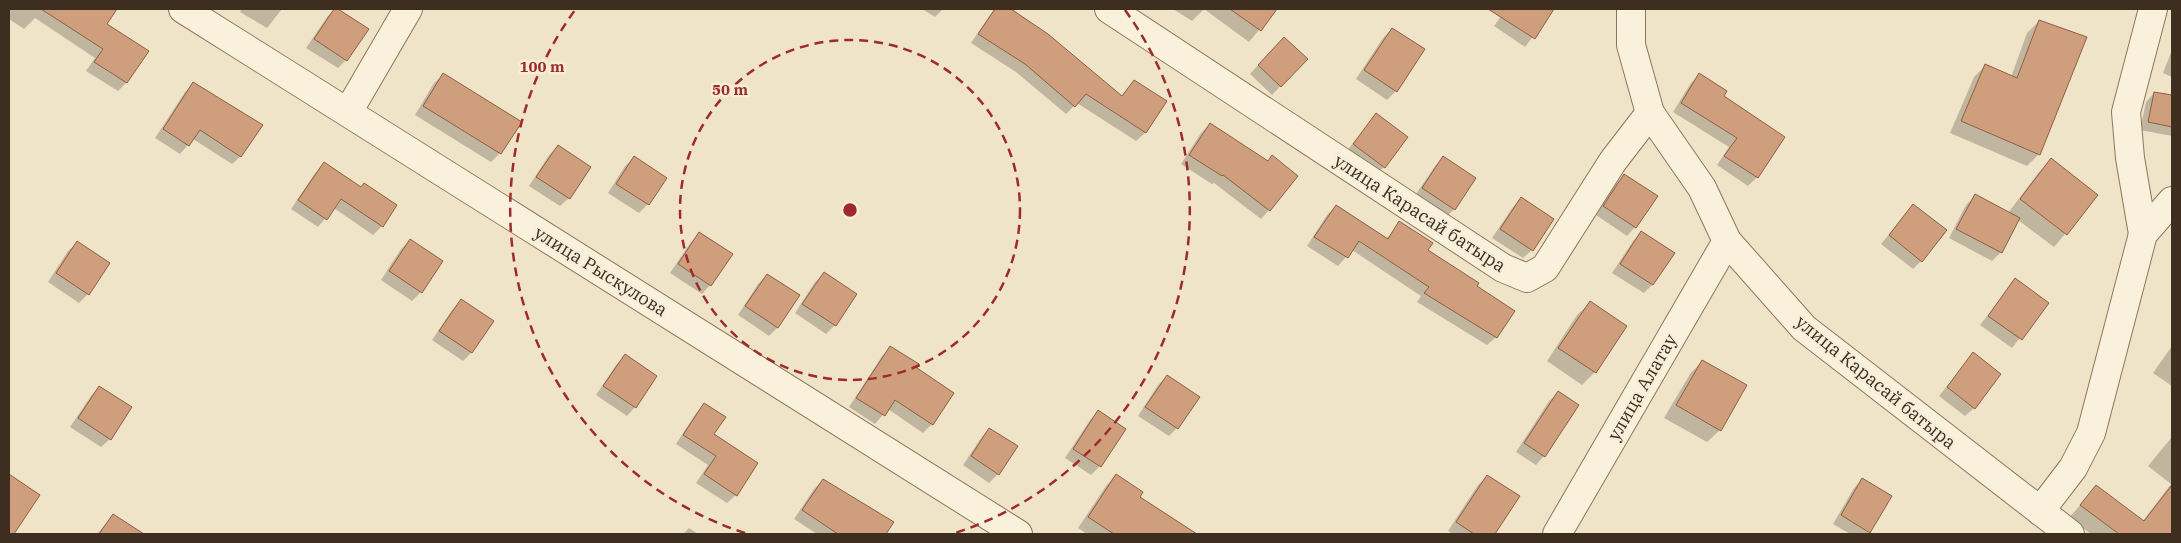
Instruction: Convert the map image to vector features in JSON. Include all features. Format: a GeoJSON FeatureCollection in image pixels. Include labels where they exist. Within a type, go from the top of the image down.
{"type":"FeatureCollection","features":[{"type":"Feature","properties":{"kind":"street","name":"улица Рыскулова"},"geometry":{"type":"LineString","coordinates":[[183,9],[1018,534]]}},
{"type":"Feature","properties":{"kind":"street"},"geometry":{"type":"LineString","coordinates":[[348,112],[408,9]]}},
{"type":"Feature","properties":{"kind":"street","name":"улица Карасай батыра"},"geometry":{"type":"LineString","coordinates":[[1108,9],[1503,268],[1527,278],[1545,268],[1613,161],[1650,113],[1702,188],[1727,241],[1804,328],[2070,534]]}},
{"type":"Feature","properties":{"kind":"street"},"geometry":{"type":"LineString","coordinates":[[1631,9],[1631,46],[1650,113]]}},
{"type":"Feature","properties":{"kind":"street"},"geometry":{"type":"LineString","coordinates":[[2040,511],[2072,468],[2091,433],[2143,234],[2130,158],[2126,112],[2153,9]]}},
{"type":"Feature","properties":{"kind":"street"},"geometry":{"type":"LineString","coordinates":[[2143,234],[2172,201]]}},
{"type":"Feature","properties":{"kind":"street","name":"улица Алатау"},"geometry":{"type":"LineString","coordinates":[[1557,534],[1727,241]]}},
{"type":"Feature","properties":{"kind":"building"},"geometry":{"type":"Polygon","coordinates":[[[41,9],[117,9],[107,24],[149,51],[127,83],[94,62],[103,49],[41,9]]]}},
{"type":"Feature","properties":{"kind":"building"},"geometry":{"type":"Polygon","coordinates":[[[334,9],[338,9],[369,29],[347,61],[314,39],[334,9]]]}},
{"type":"Feature","properties":{"kind":"building"},"geometry":{"type":"Polygon","coordinates":[[[995,9],[1011,9],[1048,34],[1122,96],[1134,80],[1167,101],[1146,133],[1086,94],[1075,107],[1025,64],[978,34],[995,9]]]}},
{"type":"Feature","properties":{"kind":"building"},"geometry":{"type":"Polygon","coordinates":[[[1230,9],[1277,9],[1261,31],[1230,9]]]}},
{"type":"Feature","properties":{"kind":"building"},"geometry":{"type":"Polygon","coordinates":[[[1488,9],[1554,9],[1535,39],[1488,9]]]}},
{"type":"Feature","properties":{"kind":"building"},"geometry":{"type":"Polygon","coordinates":[[[2039,20],[2087,37],[2040,155],[1961,121],[1985,64],[2017,78],[2039,20]]]}},
{"type":"Feature","properties":{"kind":"building"},"geometry":{"type":"Polygon","coordinates":[[[1392,28],[1425,49],[1397,92],[1364,70],[1392,28]]]}},
{"type":"Feature","properties":{"kind":"building"},"geometry":{"type":"Polygon","coordinates":[[[1284,37],[1308,59],[1281,87],[1258,65],[1284,37]]]}},
{"type":"Feature","properties":{"kind":"building"},"geometry":{"type":"Polygon","coordinates":[[[443,73],[522,122],[501,154],[423,106],[443,73]]]}},
{"type":"Feature","properties":{"kind":"building"},"geometry":{"type":"Polygon","coordinates":[[[1699,73],[1727,91],[1724,96],[1785,137],[1758,178],[1724,156],[1737,138],[1681,103],[1699,73]]]}},
{"type":"Feature","properties":{"kind":"building"},"geometry":{"type":"Polygon","coordinates":[[[193,82],[263,125],[241,157],[200,130],[189,146],[163,129],[193,82]]]}},
{"type":"Feature","properties":{"kind":"building"},"geometry":{"type":"Polygon","coordinates":[[[2154,92],[2172,95],[2172,127],[2148,122],[2154,92]]]}},
{"type":"Feature","properties":{"kind":"building"},"geometry":{"type":"Polygon","coordinates":[[[1376,113],[1408,137],[1385,168],[1353,144],[1376,113]]]}},
{"type":"Feature","properties":{"kind":"building"},"geometry":{"type":"Polygon","coordinates":[[[1210,123],[1268,161],[1272,155],[1298,176],[1270,211],[1223,175],[1189,155],[1210,123]]]}},
{"type":"Feature","properties":{"kind":"building"},"geometry":{"type":"Polygon","coordinates":[[[558,145],[591,167],[570,199],[536,177],[558,145]]]}},
{"type":"Feature","properties":{"kind":"building"},"geometry":{"type":"Polygon","coordinates":[[[634,156],[667,178],[649,205],[616,184],[634,156]]]}},
{"type":"Feature","properties":{"kind":"building"},"geometry":{"type":"Polygon","coordinates":[[[1443,156],[1476,178],[1455,210],[1422,188],[1443,156]]]}},
{"type":"Feature","properties":{"kind":"building"},"geometry":{"type":"Polygon","coordinates":[[[2051,158],[2098,195],[2067,235],[2020,199],[2051,158]]]}},
{"type":"Feature","properties":{"kind":"building"},"geometry":{"type":"Polygon","coordinates":[[[324,162],[361,187],[364,183],[397,205],[383,227],[341,199],[327,220],[298,200],[324,162]]]}},
{"type":"Feature","properties":{"kind":"building"},"geometry":{"type":"Polygon","coordinates":[[[1624,174],[1658,196],[1636,228],[1603,206],[1624,174]]]}},
{"type":"Feature","properties":{"kind":"building"},"geometry":{"type":"Polygon","coordinates":[[[1975,194],[2020,218],[2002,253],[1956,229],[1975,194]]]}},
{"type":"Feature","properties":{"kind":"building"},"geometry":{"type":"Polygon","coordinates":[[[1521,197],[1554,219],[1533,251],[1500,229],[1521,197]]]}},
{"type":"Feature","properties":{"kind":"building"},"geometry":{"type":"Polygon","coordinates":[[[1913,204],[1947,230],[1922,262],[1889,235],[1913,204]]]}},
{"type":"Feature","properties":{"kind":"building"},"geometry":{"type":"Polygon","coordinates":[[[1336,205],[1388,239],[1399,221],[1433,243],[1428,250],[1479,283],[1477,286],[1515,311],[1497,338],[1424,293],[1429,287],[1359,241],[1348,258],[1314,237],[1336,205]]]}},
{"type":"Feature","properties":{"kind":"building"},"geometry":{"type":"Polygon","coordinates":[[[1641,231],[1675,253],[1653,285],[1620,264],[1641,231]]]}},
{"type":"Feature","properties":{"kind":"building"},"geometry":{"type":"Polygon","coordinates":[[[699,232],[733,254],[711,286],[678,264],[699,232]]]}},
{"type":"Feature","properties":{"kind":"building"},"geometry":{"type":"Polygon","coordinates":[[[410,239],[443,261],[422,293],[389,271],[410,239]]]}},
{"type":"Feature","properties":{"kind":"building"},"geometry":{"type":"Polygon","coordinates":[[[77,241],[110,263],[89,295],[56,273],[77,241]]]}},
{"type":"Feature","properties":{"kind":"building"},"geometry":{"type":"Polygon","coordinates":[[[824,272],[857,294],[836,326],[802,304],[824,272]]]}},
{"type":"Feature","properties":{"kind":"building"},"geometry":{"type":"Polygon","coordinates":[[[767,274],[800,295],[778,328],[745,306],[767,274]]]}},
{"type":"Feature","properties":{"kind":"building"},"geometry":{"type":"Polygon","coordinates":[[[2015,278],[2049,303],[2022,340],[1988,316],[2015,278]]]}},
{"type":"Feature","properties":{"kind":"building"},"geometry":{"type":"Polygon","coordinates":[[[461,299],[494,321],[472,353],[439,331],[461,299]]]}},
{"type":"Feature","properties":{"kind":"building"},"geometry":{"type":"Polygon","coordinates":[[[1590,301],[1627,326],[1596,373],[1558,348],[1590,301]]]}},
{"type":"Feature","properties":{"kind":"building"},"geometry":{"type":"Polygon","coordinates":[[[890,346],[919,364],[917,368],[954,393],[933,425],[895,400],[885,416],[856,398],[890,346]]]}},
{"type":"Feature","properties":{"kind":"building"},"geometry":{"type":"Polygon","coordinates":[[[1973,352],[2001,374],[1975,409],[1947,387],[1973,352]]]}},
{"type":"Feature","properties":{"kind":"building"},"geometry":{"type":"Polygon","coordinates":[[[625,354],[657,376],[636,408],[603,386],[625,354]]]}},
{"type":"Feature","properties":{"kind":"building"},"geometry":{"type":"Polygon","coordinates":[[[1702,360],[1747,385],[1721,431],[1676,405],[1702,360]]]}},
{"type":"Feature","properties":{"kind":"building"},"geometry":{"type":"Polygon","coordinates":[[[1167,375],[1200,397],[1178,429],[1145,407],[1167,375]]]}},
{"type":"Feature","properties":{"kind":"building"},"geometry":{"type":"Polygon","coordinates":[[[99,386],[132,407],[111,440],[78,418],[99,386]]]}},
{"type":"Feature","properties":{"kind":"building"},"geometry":{"type":"Polygon","coordinates":[[[1558,391],[1579,405],[1545,457],[1524,443],[1558,391]]]}},
{"type":"Feature","properties":{"kind":"building"},"geometry":{"type":"Polygon","coordinates":[[[704,403],[726,417],[714,434],[758,463],[737,496],[704,474],[716,456],[683,435],[704,403]]]}},
{"type":"Feature","properties":{"kind":"building"},"geometry":{"type":"Polygon","coordinates":[[[1098,410],[1126,429],[1101,467],[1073,449],[1098,410]]]}},
{"type":"Feature","properties":{"kind":"building"},"geometry":{"type":"Polygon","coordinates":[[[989,428],[1018,446],[999,475],[971,456],[989,428]]]}},
{"type":"Feature","properties":{"kind":"building"},"geometry":{"type":"Polygon","coordinates":[[[9,474],[40,495],[14,534],[9,534],[9,474]]]}},
{"type":"Feature","properties":{"kind":"building"},"geometry":{"type":"Polygon","coordinates":[[[1116,474],[1143,492],[1140,497],[1197,534],[1114,534],[1088,517],[1116,474]]]}},
{"type":"Feature","properties":{"kind":"building"},"geometry":{"type":"Polygon","coordinates":[[[1487,475],[1520,496],[1495,534],[1474,534],[1456,522],[1487,475]]]}},
{"type":"Feature","properties":{"kind":"building"},"geometry":{"type":"Polygon","coordinates":[[[1862,478],[1892,496],[1870,533],[1841,515],[1862,478]]]}},
{"type":"Feature","properties":{"kind":"building"},"geometry":{"type":"Polygon","coordinates":[[[823,479],[894,522],[886,534],[838,534],[802,510],[823,479]]]}},
{"type":"Feature","properties":{"kind":"building"},"geometry":{"type":"Polygon","coordinates":[[[2096,485],[2144,521],[2172,485],[2172,534],[2119,534],[2080,505],[2096,485]]]}},
{"type":"Feature","properties":{"kind":"building"},"geometry":{"type":"Polygon","coordinates":[[[113,514],[144,534],[99,534],[113,514]]]}}]}
